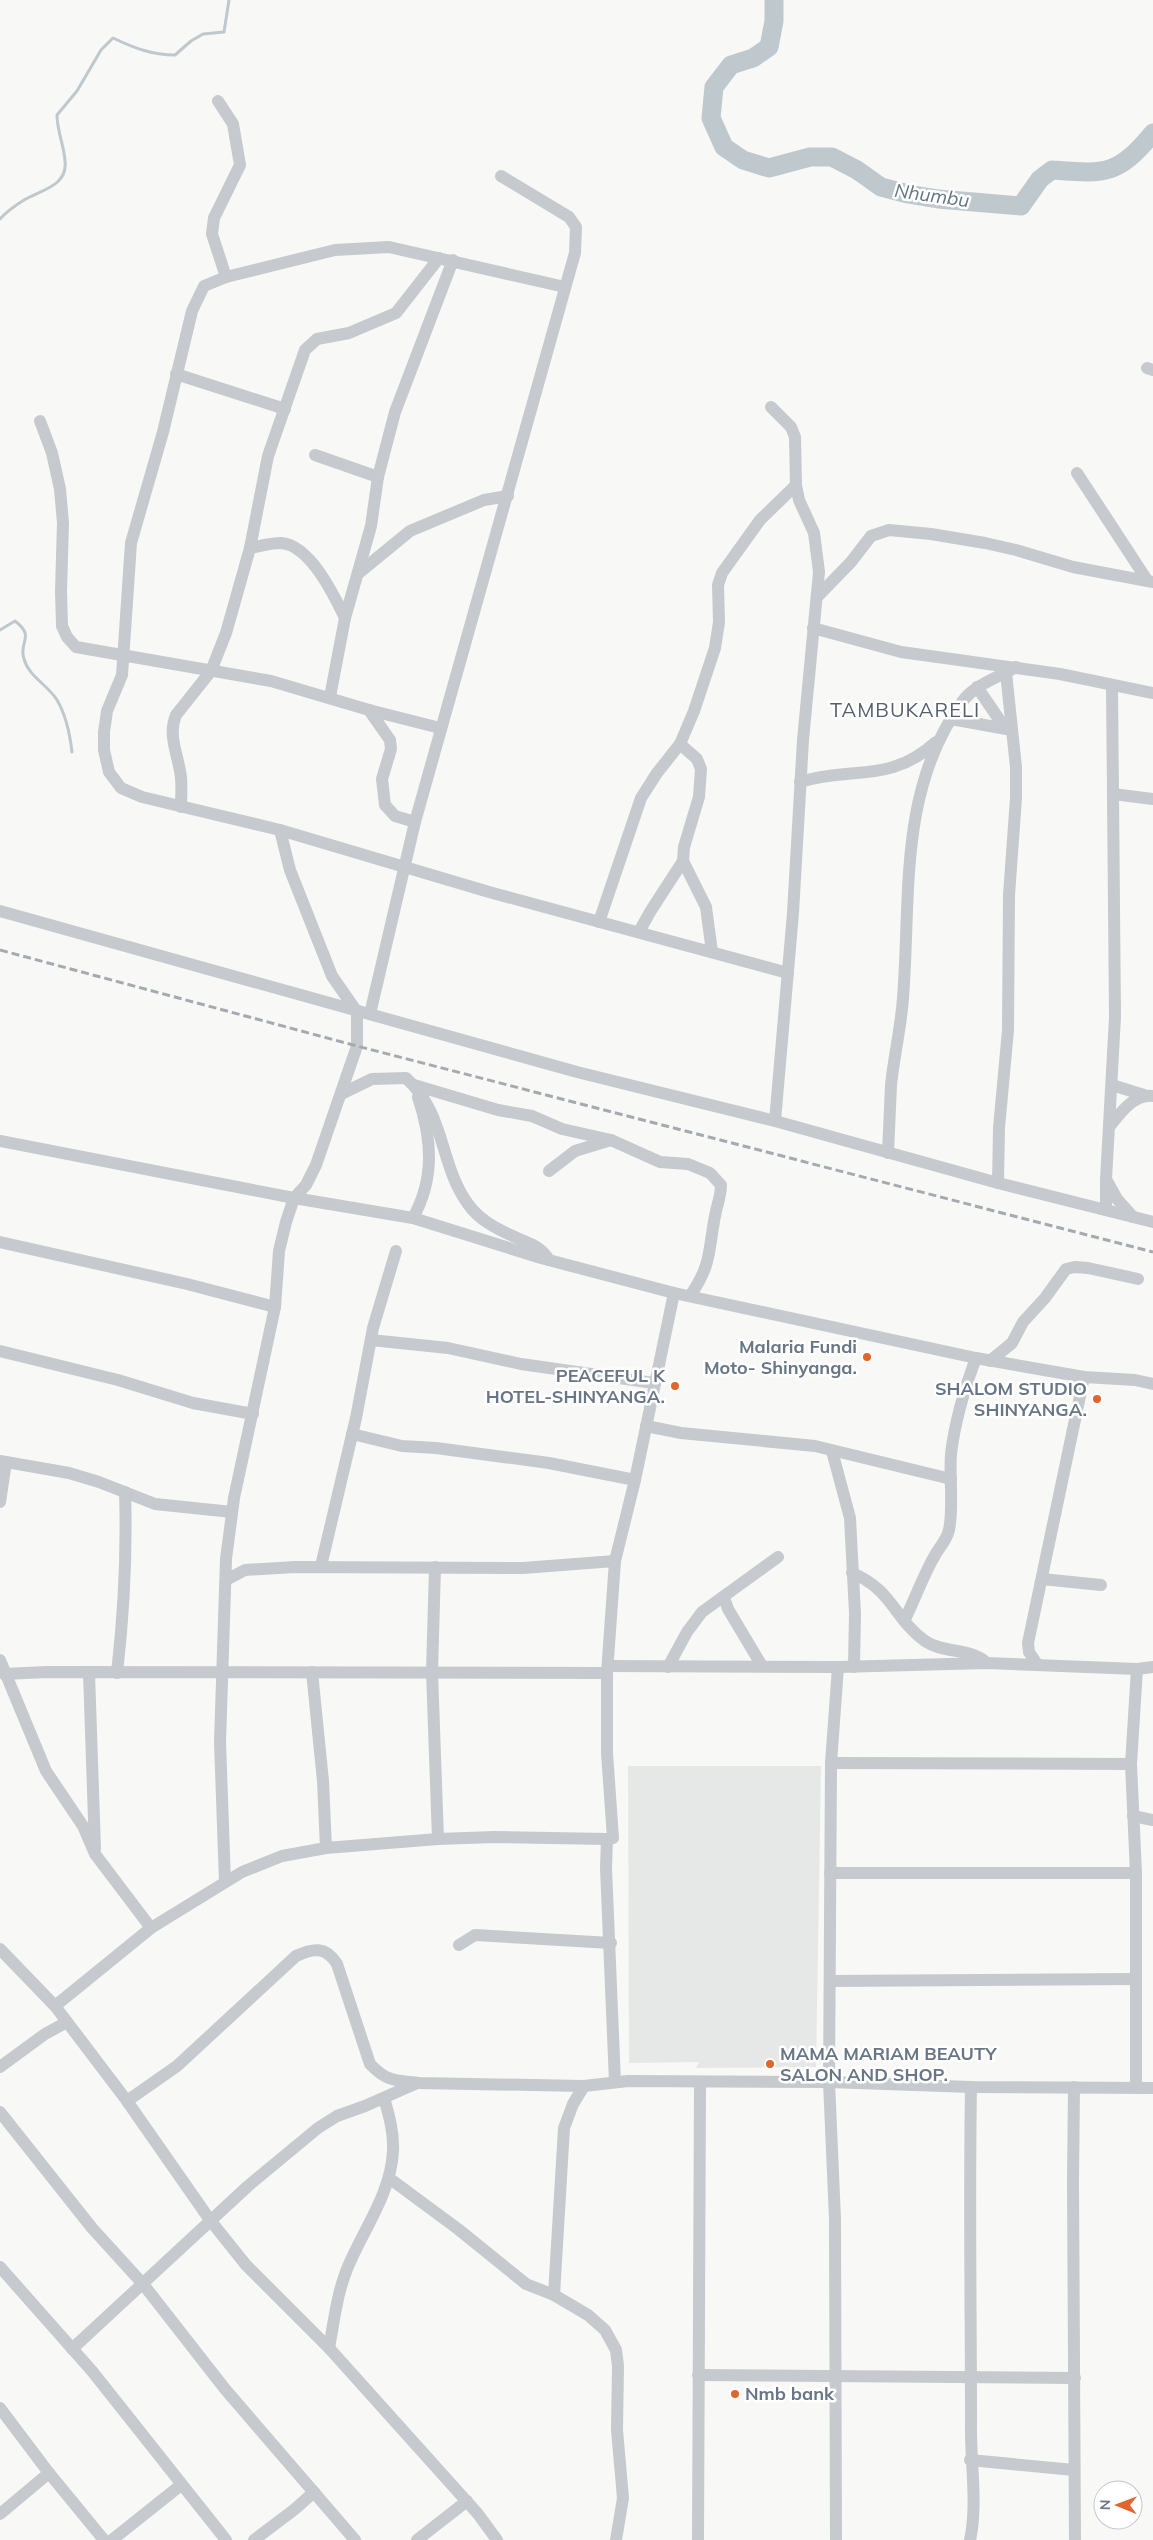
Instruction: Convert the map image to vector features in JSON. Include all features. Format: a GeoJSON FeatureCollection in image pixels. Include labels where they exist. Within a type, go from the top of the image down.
{"type":"FeatureCollection","features":[{"type":"Feature","properties":{"kind":"street"},"geometry":{"type":"LineString","coordinates":[[218,101],[233,124],[240,165],[214,218],[212,234],[226,277]]}},
{"type":"Feature","properties":{"kind":"street"},"geometry":{"type":"LineString","coordinates":[[225,1882],[220,1742],[226,1580],[232,1512],[275,1307],[279,1251],[294,1198],[306,1185],[314,1171],[357,1046],[364,1013],[440,728],[508,496],[575,253],[576,227],[569,217],[501,176]]}},
{"type":"Feature","properties":{"kind":"street"},"geometry":{"type":"LineString","coordinates":[[565,287],[453,260],[389,247],[346,248],[226,277],[204,286],[197,295],[157,456],[131,543],[122,675],[107,711],[104,732],[104,750],[109,772],[121,788],[128,792],[181,807],[280,830],[403,867],[788,973]]}},
{"type":"Feature","properties":{"kind":"street"},"geometry":{"type":"LineString","coordinates":[[181,807],[181,779],[172,731],[173,723],[182,707],[211,671],[226,633],[250,548],[268,456],[300,364],[311,343],[317,339],[349,333],[396,313],[439,258]]}},
{"type":"Feature","properties":{"kind":"street"},"geometry":{"type":"LineString","coordinates":[[330,697],[345,618],[360,572],[371,526],[378,477],[395,412],[453,260]]}},
{"type":"Feature","properties":{"kind":"street"},"geometry":{"type":"LineString","coordinates":[[176,374],[285,409]]}},
{"type":"Feature","properties":{"kind":"street"},"geometry":{"type":"LineString","coordinates":[[771,407],[791,428],[795,437],[796,485],[818,550],[818,596],[813,628],[800,782],[788,973],[780,1044],[775,1121]]}},
{"type":"Feature","properties":{"kind":"street"},"geometry":{"type":"LineString","coordinates":[[40,421],[52,453],[60,488],[63,523],[60,598],[62,626],[66,637],[76,647],[255,678],[440,728]]}},
{"type":"Feature","properties":{"kind":"street"},"geometry":{"type":"LineString","coordinates":[[315,455],[378,477]]}},
{"type":"Feature","properties":{"kind":"street"},"geometry":{"type":"LineString","coordinates":[[1077,473],[1150,581]]}},
{"type":"Feature","properties":{"kind":"street"},"geometry":{"type":"LineString","coordinates":[[600,922],[642,798],[653,778],[680,744],[694,711],[715,648],[719,622],[718,585],[722,573],[760,520],[796,485]]}},
{"type":"Feature","properties":{"kind":"street"},"geometry":{"type":"LineString","coordinates":[[360,572],[410,531],[484,500],[508,496]]}},
{"type":"Feature","properties":{"kind":"street"},"geometry":{"type":"LineString","coordinates":[[818,596],[851,562],[870,536],[889,530],[931,534],[992,545],[1073,567],[1150,581]]}},
{"type":"Feature","properties":{"kind":"street"},"geometry":{"type":"LineString","coordinates":[[250,548],[281,543],[301,552],[324,578],[345,618]]}},
{"type":"Feature","properties":{"kind":"street"},"geometry":{"type":"LineString","coordinates":[[813,628],[901,652],[1153,693]]}},
{"type":"Feature","properties":{"kind":"street"},"geometry":{"type":"LineString","coordinates":[[888,1153],[892,1085],[903,1000],[910,842],[917,801],[938,740],[962,701],[977,687],[1011,670]]}},
{"type":"Feature","properties":{"kind":"street"},"geometry":{"type":"LineString","coordinates":[[998,1183],[999,1128],[1008,1030],[1009,895],[1015,826],[1016,767],[1008,729],[1011,670]]}},
{"type":"Feature","properties":{"kind":"street"},"geometry":{"type":"LineString","coordinates":[[1106,1210],[1116,943],[1112,685]]}},
{"type":"Feature","properties":{"kind":"street"},"geometry":{"type":"LineString","coordinates":[[977,687],[1008,729]]}},
{"type":"Feature","properties":{"kind":"street"},"geometry":{"type":"LineString","coordinates":[[369,710],[385,731],[391,749],[382,779],[385,806],[395,816],[415,822]]}},
{"type":"Feature","properties":{"kind":"street"},"geometry":{"type":"LineString","coordinates":[[951,719],[1008,729]]}},
{"type":"Feature","properties":{"kind":"street"},"geometry":{"type":"LineString","coordinates":[[800,782],[817,777],[884,771],[912,760],[938,740]]}},
{"type":"Feature","properties":{"kind":"street"},"geometry":{"type":"LineString","coordinates":[[640,932],[650,912],[683,861],[684,846],[699,797],[701,769],[697,759],[680,744]]}},
{"type":"Feature","properties":{"kind":"street"},"geometry":{"type":"LineString","coordinates":[[1113,794],[1153,799]]}},
{"type":"Feature","properties":{"kind":"street"},"geometry":{"type":"LineString","coordinates":[[280,830],[290,870],[332,976],[364,1013]]}},
{"type":"Feature","properties":{"kind":"street"},"geometry":{"type":"LineString","coordinates":[[683,861],[706,907],[712,952]]}},
{"type":"Feature","properties":{"kind":"street"},"geometry":{"type":"LineString","coordinates":[[0,911],[577,1072],[775,1121],[998,1183],[1153,1222]]}},
{"type":"Feature","properties":{"kind":"street"},"geometry":{"type":"LineString","coordinates":[[341,1094],[372,1079],[406,1078],[425,1098],[433,1112],[455,1182],[468,1204],[483,1220],[544,1251],[549,1260]]}},
{"type":"Feature","properties":{"kind":"street"},"geometry":{"type":"LineString","coordinates":[[414,1085],[498,1110],[532,1116],[562,1129],[611,1140],[660,1162],[688,1164],[701,1168],[717,1178],[721,1185],[708,1264],[703,1277],[690,1296]]}},
{"type":"Feature","properties":{"kind":"street"},"geometry":{"type":"LineString","coordinates":[[413,1218],[422,1201],[430,1162],[430,1140],[414,1085]]}},
{"type":"Feature","properties":{"kind":"street"},"geometry":{"type":"LineString","coordinates":[[1112,1085],[1148,1096]]}},
{"type":"Feature","properties":{"kind":"street"},"geometry":{"type":"LineString","coordinates":[[1110,1126],[1131,1103],[1148,1096]]}},
{"type":"Feature","properties":{"kind":"street"},"geometry":{"type":"LineString","coordinates":[[549,1171],[576,1151],[611,1140]]}},
{"type":"Feature","properties":{"kind":"street"},"geometry":{"type":"LineString","coordinates":[[0,1141],[294,1198],[413,1218],[549,1260],[674,1293],[990,1361],[1084,1377],[1135,1380],[1153,1384]]}},
{"type":"Feature","properties":{"kind":"street"},"geometry":{"type":"LineString","coordinates":[[1106,1179],[1117,1199],[1133,1217]]}},
{"type":"Feature","properties":{"kind":"street"},"geometry":{"type":"LineString","coordinates":[[0,1242],[188,1284],[275,1307]]}},
{"type":"Feature","properties":{"kind":"street"},"geometry":{"type":"LineString","coordinates":[[322,1566],[352,1434],[375,1318],[396,1251]]}},
{"type":"Feature","properties":{"kind":"street"},"geometry":{"type":"LineString","coordinates":[[990,1361],[1012,1343],[1023,1322],[1046,1298],[1066,1269],[1075,1267],[1088,1268],[1138,1279]]}},
{"type":"Feature","properties":{"kind":"street"},"geometry":{"type":"LineString","coordinates":[[55,2006],[151,1928],[242,1872],[282,1856],[326,1848],[438,1839],[494,1837],[613,1838],[607,1753],[608,1670],[615,1561],[635,1480],[674,1293]]}},
{"type":"Feature","properties":{"kind":"street"},"geometry":{"type":"LineString","coordinates":[[371,1340],[448,1348],[521,1364],[654,1383]]}},
{"type":"Feature","properties":{"kind":"street"},"geometry":{"type":"LineString","coordinates":[[0,1351],[118,1380],[193,1403],[254,1414]]}},
{"type":"Feature","properties":{"kind":"street"},"geometry":{"type":"LineString","coordinates":[[905,1620],[934,1555],[944,1544],[948,1532],[951,1516],[951,1455],[962,1395],[976,1358]]}},
{"type":"Feature","properties":{"kind":"street"},"geometry":{"type":"LineString","coordinates":[[1037,1664],[1029,1652],[1028,1643],[1084,1377]]}},
{"type":"Feature","properties":{"kind":"street"},"geometry":{"type":"LineString","coordinates":[[646,1426],[681,1433],[794,1443],[832,1450],[951,1479]]}},
{"type":"Feature","properties":{"kind":"street"},"geometry":{"type":"LineString","coordinates":[[352,1434],[402,1446],[436,1448],[549,1463],[635,1480]]}},
{"type":"Feature","properties":{"kind":"street"},"geometry":{"type":"LineString","coordinates":[[832,1450],[850,1518],[855,1613],[854,1667]]}},
{"type":"Feature","properties":{"kind":"street"},"geometry":{"type":"LineString","coordinates":[[0,1502],[3,1461],[69,1473],[155,1504],[232,1512]]}},
{"type":"Feature","properties":{"kind":"street"},"geometry":{"type":"LineString","coordinates":[[117,1673],[124,1610],[127,1550],[125,1492]]}},
{"type":"Feature","properties":{"kind":"street"},"geometry":{"type":"LineString","coordinates":[[668,1667],[696,1619],[778,1557]]}},
{"type":"Feature","properties":{"kind":"street"},"geometry":{"type":"LineString","coordinates":[[226,1580],[245,1570],[322,1566],[523,1568],[615,1561]]}},
{"type":"Feature","properties":{"kind":"street"},"geometry":{"type":"LineString","coordinates":[[435,1567],[432,1672],[438,1839]]}},
{"type":"Feature","properties":{"kind":"street"},"geometry":{"type":"LineString","coordinates":[[852,1573],[876,1586],[914,1632],[926,1642],[940,1648],[958,1650],[979,1656],[987,1663]]}},
{"type":"Feature","properties":{"kind":"street"},"geometry":{"type":"LineString","coordinates":[[1042,1579],[1101,1585]]}},
{"type":"Feature","properties":{"kind":"street"},"geometry":{"type":"LineString","coordinates":[[724,1598],[728,1610],[762,1666]]}},
{"type":"Feature","properties":{"kind":"street"},"geometry":{"type":"LineString","coordinates":[[0,1660],[4,1674],[46,1771],[83,1826],[95,1854],[151,1928]]}},
{"type":"Feature","properties":{"kind":"street"},"geometry":{"type":"LineString","coordinates":[[4,1674],[432,1672],[608,1670],[668,1667],[854,1667],[987,1663],[1138,1669],[1153,1667]]}},
{"type":"Feature","properties":{"kind":"street"},"geometry":{"type":"LineString","coordinates":[[836,2540],[835,2219],[829,2082],[831,1764],[838,1667]]}},
{"type":"Feature","properties":{"kind":"street"},"geometry":{"type":"LineString","coordinates":[[1136,2088],[1136,1873],[1131,1764],[1138,1669]]}},
{"type":"Feature","properties":{"kind":"street"},"geometry":{"type":"LineString","coordinates":[[312,1672],[323,1782],[326,1848]]}},
{"type":"Feature","properties":{"kind":"street"},"geometry":{"type":"LineString","coordinates":[[89,1673],[95,1806],[95,1854]]}},
{"type":"Feature","properties":{"kind":"street"},"geometry":{"type":"LineString","coordinates":[[831,1764],[1131,1764]]}},
{"type":"Feature","properties":{"kind":"street"},"geometry":{"type":"LineString","coordinates":[[1133,1816],[1153,1820]]}},
{"type":"Feature","properties":{"kind":"street"},"geometry":{"type":"LineString","coordinates":[[607,1839],[606,1868],[611,1943],[615,2082]]}},
{"type":"Feature","properties":{"kind":"street"},"geometry":{"type":"LineString","coordinates":[[830,1874],[1136,1873]]}},
{"type":"Feature","properties":{"kind":"street"},"geometry":{"type":"LineString","coordinates":[[459,1946],[475,1935],[611,1943]]}},
{"type":"Feature","properties":{"kind":"street"},"geometry":{"type":"LineString","coordinates":[[127,2101],[177,2066],[296,1956],[310,1950],[320,1950],[331,1954],[337,1964],[370,2064],[382,2076],[392,2080],[419,2083],[584,2086],[615,2082],[829,2082],[971,2087],[1153,2088]]}},
{"type":"Feature","properties":{"kind":"street"},"geometry":{"type":"LineString","coordinates":[[1,1951],[55,2006],[127,2101],[210,2220],[246,2265],[329,2348],[467,2501],[497,2540]]}},
{"type":"Feature","properties":{"kind":"street"},"geometry":{"type":"LineString","coordinates":[[830,1981],[1135,1979]]}},
{"type":"Feature","properties":{"kind":"street"},"geometry":{"type":"LineString","coordinates":[[0,2067],[45,2034],[67,2022]]}},
{"type":"Feature","properties":{"kind":"street"},"geometry":{"type":"LineString","coordinates":[[698,2540],[700,2082]]}},
{"type":"Feature","properties":{"kind":"street"},"geometry":{"type":"LineString","coordinates":[[72,2349],[210,2220],[318,2128],[337,2116],[419,2083]]}},
{"type":"Feature","properties":{"kind":"street"},"geometry":{"type":"LineString","coordinates":[[554,2295],[564,2128],[573,2104],[584,2086]]}},
{"type":"Feature","properties":{"kind":"street"},"geometry":{"type":"LineString","coordinates":[[970,2540],[974,2524],[970,2460],[969,2241],[971,2087]]}},
{"type":"Feature","properties":{"kind":"street"},"geometry":{"type":"LineString","coordinates":[[1074,2087],[1075,2540]]}},
{"type":"Feature","properties":{"kind":"street"},"geometry":{"type":"LineString","coordinates":[[329,2348],[339,2292],[346,2270],[389,2178],[393,2151],[391,2126],[384,2098]]}},
{"type":"Feature","properties":{"kind":"street"},"geometry":{"type":"LineString","coordinates":[[0,2112],[92,2228],[143,2284],[225,2389],[355,2540]]}},
{"type":"Feature","properties":{"kind":"street"},"geometry":{"type":"LineString","coordinates":[[389,2178],[458,2229],[526,2284],[554,2295],[588,2315],[605,2330],[616,2350],[618,2439],[623,2498],[616,2540]]}},
{"type":"Feature","properties":{"kind":"street"},"geometry":{"type":"LineString","coordinates":[[0,2267],[72,2349],[226,2540]]}},
{"type":"Feature","properties":{"kind":"street"},"geometry":{"type":"LineString","coordinates":[[698,2375],[1075,2378]]}},
{"type":"Feature","properties":{"kind":"street"},"geometry":{"type":"LineString","coordinates":[[0,2408],[49,2473],[104,2540]]}},
{"type":"Feature","properties":{"kind":"street"},"geometry":{"type":"LineString","coordinates":[[970,2460],[1074,2470]]}},
{"type":"Feature","properties":{"kind":"street"},"geometry":{"type":"LineString","coordinates":[[0,2514],[49,2473]]}},
{"type":"Feature","properties":{"kind":"street"},"geometry":{"type":"LineString","coordinates":[[112,2540],[181,2485]]}},
{"type":"Feature","properties":{"kind":"street"},"geometry":{"type":"LineString","coordinates":[[254,2540],[314,2492]]}},
{"type":"Feature","properties":{"kind":"street"},"geometry":{"type":"LineString","coordinates":[[417,2540],[467,2501]]}},
{"type":"Feature","properties":{"kind":"shaded area"},"geometry":{"type":"Polygon","coordinates":[[[628,1766],[821,1766],[816,2067],[696,2068],[699,2062],[629,2063],[628,1766]]]}},
{"type":"Feature","properties":{"kind":"waterway"},"geometry":{"type":"LineString","coordinates":[[0,219],[24,200],[58,182],[62,176],[65,169],[65,161],[57,115],[77,91],[101,50],[113,38],[143,50],[175,55],[191,41],[203,34],[224,32],[229,0]]}},
{"type":"Feature","properties":{"kind":"waterway","name":"Nhumbu"},"geometry":{"type":"LineString","coordinates":[[774,0],[774,21],[769,47],[753,58],[731,65],[714,87],[711,118],[724,147],[743,160],[769,168],[810,157],[832,157],[857,170],[881,187],[938,199],[1021,206],[1040,179],[1052,170],[1086,172],[1109,169],[1130,157],[1153,133]]}},
{"type":"Feature","properties":{"kind":"waterway"},"geometry":{"type":"LineString","coordinates":[[0,630],[15,621],[24,631],[23,653],[26,665],[57,700],[67,725],[72,752]]}},
{"type":"Feature","properties":{"kind":"railway"},"geometry":{"type":"LineString","coordinates":[[0,950],[357,1046],[1153,1252]]}},
{"type":"Feature","properties":{"kind":"place","name":"Malaria Fundi Moto- Shinyanga."},"geometry":{"type":"Point","coordinates":[867,1357]}},
{"type":"Feature","properties":{"kind":"place","name":"PEACEFUL K HOTEL-SHINYANGA."},"geometry":{"type":"Point","coordinates":[675,1386]}},
{"type":"Feature","properties":{"kind":"place","name":"SHALOM STUDIO SHINYANGA."},"geometry":{"type":"Point","coordinates":[1097,1399]}},
{"type":"Feature","properties":{"kind":"place","name":"MAMA MARIAM BEAUTY SALON AND SHOP."},"geometry":{"type":"Point","coordinates":[770,2064]}},
{"type":"Feature","properties":{"kind":"place","name":"Nmb bank"},"geometry":{"type":"Point","coordinates":[735,2394]}},
{"type":"Feature","properties":{"kind":"district","name":"TAMBUKARELI"},"geometry":{"type":"Point","coordinates":[905,710]}}]}
